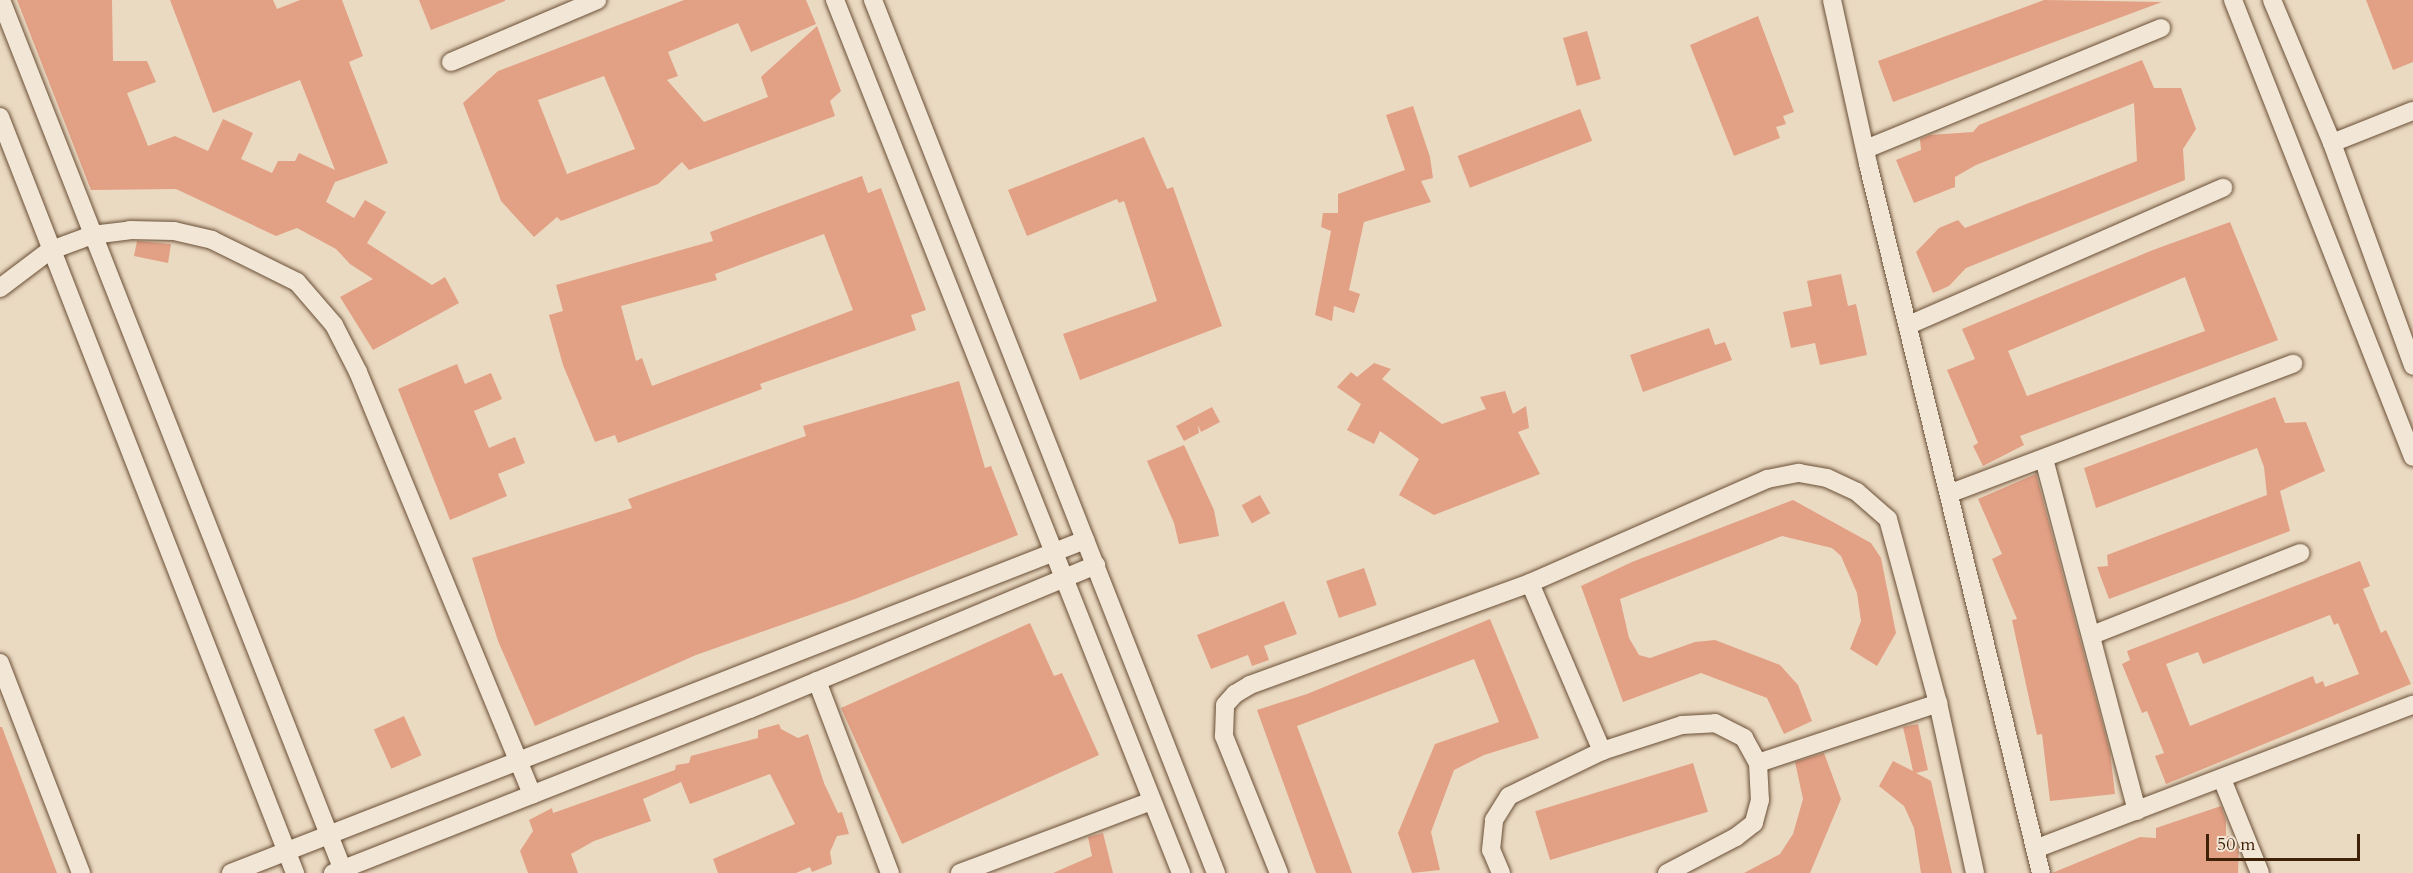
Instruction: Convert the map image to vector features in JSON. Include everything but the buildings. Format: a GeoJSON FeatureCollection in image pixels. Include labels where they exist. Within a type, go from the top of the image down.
{"type":"FeatureCollection","features":[{"type":"Feature","properties":{"kind":"street"},"geometry":{"type":"LineString","coordinates":[[1,0],[329,836],[340,872],[817,681],[1096,565]]}},
{"type":"Feature","properties":{"kind":"street"},"geometry":{"type":"LineString","coordinates":[[451,62],[597,0]]}},
{"type":"Feature","properties":{"kind":"street"},"geometry":{"type":"LineString","coordinates":[[835,0],[1180,873]]}},
{"type":"Feature","properties":{"kind":"street"},"geometry":{"type":"LineString","coordinates":[[873,0],[1216,873]]}},
{"type":"Feature","properties":{"kind":"street"},"geometry":{"type":"LineString","coordinates":[[1832,0],[2041,873]]}},
{"type":"Feature","properties":{"kind":"street"},"geometry":{"type":"LineString","coordinates":[[2232,0],[2413,457]]}},
{"type":"Feature","properties":{"kind":"street"},"geometry":{"type":"LineString","coordinates":[[2272,0],[2332,143],[2413,366]]}},
{"type":"Feature","properties":{"kind":"street"},"geometry":{"type":"LineString","coordinates":[[1866,148],[2161,28]]}},
{"type":"Feature","properties":{"kind":"street"},"geometry":{"type":"LineString","coordinates":[[2332,143],[2413,111]]}},
{"type":"Feature","properties":{"kind":"street"},"geometry":{"type":"LineString","coordinates":[[0,117],[49,251],[295,873]]}},
{"type":"Feature","properties":{"kind":"street"},"geometry":{"type":"LineString","coordinates":[[1910,325],[2223,188]]}},
{"type":"Feature","properties":{"kind":"street"},"geometry":{"type":"LineString","coordinates":[[0,288],[49,251],[92,235],[129,230],[174,231],[212,240],[297,282],[334,325],[358,372],[532,795]]}},
{"type":"Feature","properties":{"kind":"street"},"geometry":{"type":"LineString","coordinates":[[1951,493],[2293,364]]}},
{"type":"Feature","properties":{"kind":"street"},"geometry":{"type":"LineString","coordinates":[[2044,459],[2137,811]]}},
{"type":"Feature","properties":{"kind":"street"},"geometry":{"type":"LineString","coordinates":[[1279,873],[1224,736],[1226,705],[1250,685],[1530,583],[1767,479],[1799,473],[1827,478],[1857,492],[1888,519],[1938,703],[1975,873]]}},
{"type":"Feature","properties":{"kind":"street"},"geometry":{"type":"LineString","coordinates":[[231,873],[286,850],[329,836],[519,763],[1085,540]]}},
{"type":"Feature","properties":{"kind":"street"},"geometry":{"type":"LineString","coordinates":[[2092,634],[2300,553]]}},
{"type":"Feature","properties":{"kind":"street"},"geometry":{"type":"LineString","coordinates":[[1530,583],[1602,751]]}},
{"type":"Feature","properties":{"kind":"street"},"geometry":{"type":"LineString","coordinates":[[0,663],[81,873]]}},
{"type":"Feature","properties":{"kind":"street"},"geometry":{"type":"LineString","coordinates":[[817,681],[890,873]]}},
{"type":"Feature","properties":{"kind":"street"},"geometry":{"type":"LineString","coordinates":[[1758,763],[1938,703]]}},
{"type":"Feature","properties":{"kind":"street"},"geometry":{"type":"LineString","coordinates":[[2035,849],[2413,705]]}},
{"type":"Feature","properties":{"kind":"street"},"geometry":{"type":"LineString","coordinates":[[1501,873],[1491,850],[1494,820],[1509,796],[1602,751],[1682,725],[1715,723],[1744,738],[1758,763],[1760,800],[1754,823],[1736,837],[1667,873]]}},
{"type":"Feature","properties":{"kind":"street"},"geometry":{"type":"LineString","coordinates":[[2222,779],[2260,873]]}},
{"type":"Feature","properties":{"kind":"street"},"geometry":{"type":"LineString","coordinates":[[960,873],[1152,801]]}}]}
